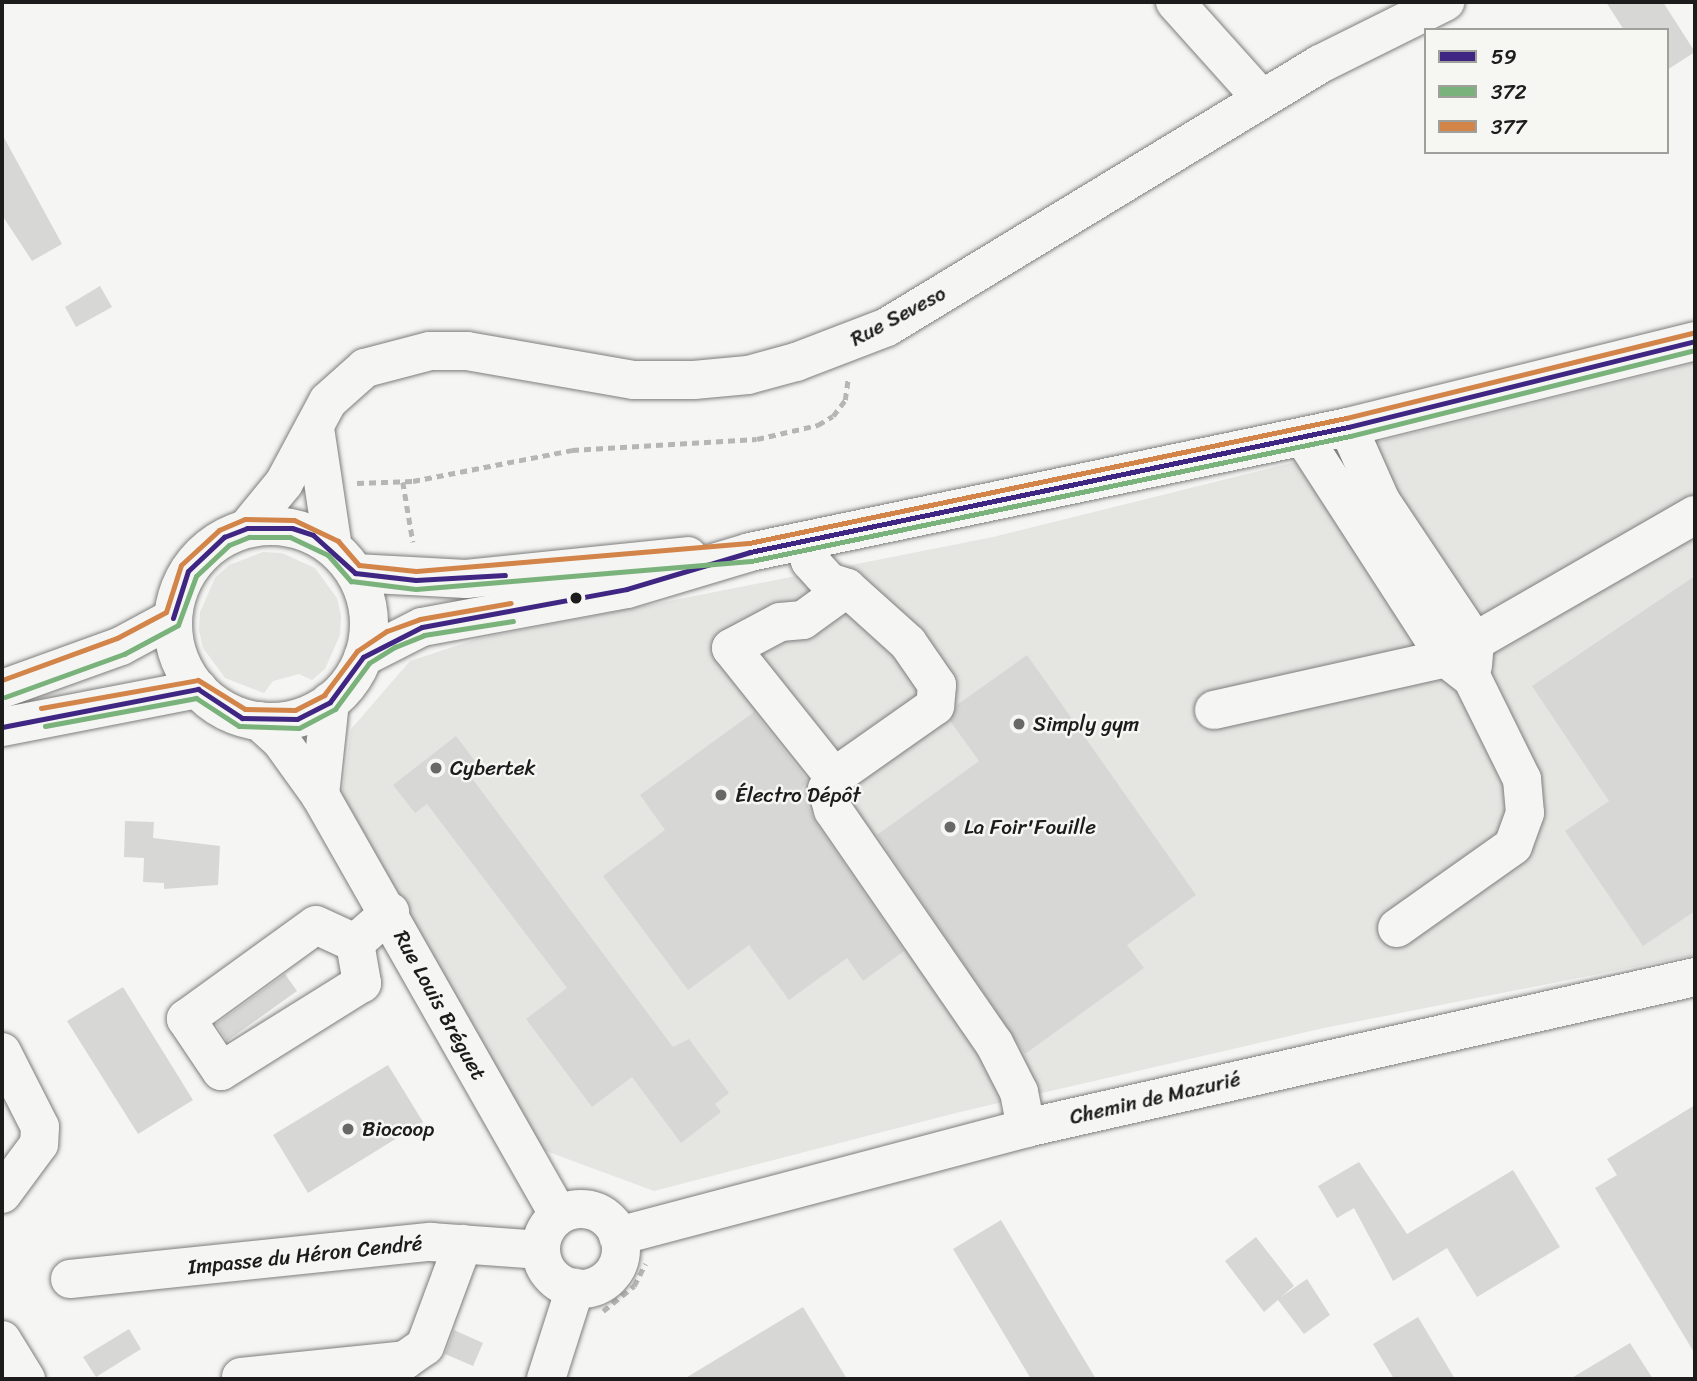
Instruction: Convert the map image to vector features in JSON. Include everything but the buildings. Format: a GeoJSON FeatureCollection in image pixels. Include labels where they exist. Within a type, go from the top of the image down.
{"type":"FeatureCollection","features":[{"type":"Feature","properties":{"kind":"street"},"geometry":{"type":"LineString","coordinates":[[1175,2],[1262,99]]}},
{"type":"Feature","properties":{"kind":"street","name":"Rue Seveso"},"geometry":{"type":"LineString","coordinates":[[247,528],[284,483],[344,382],[365,368],[430,351],[467,351],[634,380],[694,380],[748,375],[838,348],[887,327],[1262,99],[1445,2]]}},
{"type":"Feature","properties":{"kind":"street"},"geometry":{"type":"LineString","coordinates":[[750,552],[614,560],[466,579],[344,560],[292,528],[247,528],[224,537],[188,571],[173,618],[178,656],[198,689],[225,711],[259,722],[297,719],[330,702],[363,657],[422,627],[627,589],[750,552],[1348,427],[1695,341]]}},
{"type":"Feature","properties":{"kind":"street"},"geometry":{"type":"LineString","coordinates":[[1348,427],[1381,501],[1464,659],[1522,779],[1525,813],[1513,846],[1397,928]]}},
{"type":"Feature","properties":{"kind":"street"},"geometry":{"type":"LineString","coordinates":[[315,429],[321,490],[344,560],[368,614],[363,657]]}},
{"type":"Feature","properties":{"kind":"street"},"geometry":{"type":"LineString","coordinates":[[1303,437],[1464,659]]}},
{"type":"Feature","properties":{"kind":"street"},"geometry":{"type":"LineString","coordinates":[[1214,710],[1464,659],[1695,515]]}},
{"type":"Feature","properties":{"kind":"street"},"geometry":{"type":"LineString","coordinates":[[804,541],[810,561],[829,582],[847,588],[908,643],[937,685],[935,706],[834,777],[827,789],[833,810],[995,1043],[1019,1092],[1026,1128]]}},
{"type":"Feature","properties":{"kind":"street"},"geometry":{"type":"LineString","coordinates":[[834,777],[731,649],[780,622],[803,620],[847,588]]}},
{"type":"Feature","properties":{"kind":"street"},"geometry":{"type":"LineString","coordinates":[[2,689],[121,646],[173,618]]}},
{"type":"Feature","properties":{"kind":"street"},"geometry":{"type":"LineString","coordinates":[[2,727],[198,689]]}},
{"type":"Feature","properties":{"kind":"street"},"geometry":{"type":"LineString","coordinates":[[320,795],[330,702]]}},
{"type":"Feature","properties":{"kind":"street","name":"Rue Louis Bréguet"},"geometry":{"type":"LineString","coordinates":[[259,722],[281,741],[320,795],[390,912],[559,1215]]}},
{"type":"Feature","properties":{"kind":"street"},"geometry":{"type":"LineString","coordinates":[[355,943],[390,912]]}},
{"type":"Feature","properties":{"kind":"street","name":"Chemin de Mazurié"},"geometry":{"type":"LineString","coordinates":[[618,1236],[1026,1128],[1695,977]]}},
{"type":"Feature","properties":{"kind":"street"},"geometry":{"type":"LineString","coordinates":[[2,1052],[40,1128],[39,1144],[2,1194]]}},
{"type":"Feature","properties":{"kind":"street"},"geometry":{"type":"LineString","coordinates":[[546,1379],[587,1302],[601,1283],[611,1275],[620,1249],[618,1236],[594,1211],[559,1215],[542,1236],[541,1250],[550,1276],[587,1302]]}},
{"type":"Feature","properties":{"kind":"street","name":"Impasse du Héron Cendré"},"geometry":{"type":"LineString","coordinates":[[70,1279],[431,1242],[541,1250]]}},
{"type":"Feature","properties":{"kind":"street"},"geometry":{"type":"LineString","coordinates":[[241,1377],[405,1360],[425,1346],[463,1244]]}},
{"type":"Feature","properties":{"kind":"street"},"geometry":{"type":"LineString","coordinates":[[2,1340],[26,1379]]}},
{"type":"Feature","properties":{"kind":"path"},"geometry":{"type":"LineString","coordinates":[[321,490],[337,484],[413,481],[572,450],[757,439],[818,425],[845,400],[847,363],[838,348]]}},
{"type":"Feature","properties":{"kind":"path"},"geometry":{"type":"LineString","coordinates":[[587,1302],[634,1286],[652,1258]]}},
{"type":"Feature","properties":{"kind":"shaded area"},"geometry":{"type":"Polygon","coordinates":[[[1695,363],[1695,955],[1324,1028],[960,1112],[654,1191],[543,1150],[341,803],[351,729],[410,661],[477,639],[993,537],[1695,363]]]}},
{"type":"Feature","properties":{"kind":"shaded area"},"geometry":{"type":"Polygon","coordinates":[[[263,552],[282,553],[315,568],[337,598],[341,616],[340,635],[325,669],[312,680],[299,674],[273,681],[264,693],[225,678],[203,648],[199,630],[200,612],[215,578],[229,565],[263,552]]]}},
{"type":"Feature","properties":{"kind":"transit line","name":"377"},"geometry":{"type":"LineString","coordinates":[[2,680],[117,638],[166,612],[181,565],[219,530],[245,519],[294,520],[338,541],[359,565],[416,571],[749,543],[1346,418],[1693,333]]}},
{"type":"Feature","properties":{"kind":"transit line","name":"59"},"geometry":{"type":"LineString","coordinates":[[363,657],[422,627],[627,589],[750,552],[1348,427],[1695,341]]}},
{"type":"Feature","properties":{"kind":"transit line","name":"372"},"geometry":{"type":"LineString","coordinates":[[5,697],[124,654],[178,625],[196,576],[229,545],[249,537],[290,537],[328,555],[351,581],[416,589],[751,561],[1350,436],[1695,350]]}},
{"type":"Feature","properties":{"kind":"transit line","name":"59"},"geometry":{"type":"LineString","coordinates":[[173,618],[188,571],[224,537],[247,528],[292,528],[313,535],[355,573]]}},
{"type":"Feature","properties":{"kind":"transit line","name":"59"},"geometry":{"type":"LineString","coordinates":[[355,573],[416,580],[505,575]]}},
{"type":"Feature","properties":{"kind":"transit line","name":"377"},"geometry":{"type":"LineString","coordinates":[[41,708],[198,680],[245,709],[295,710],[324,695],[357,651],[387,631],[420,619],[511,603]]}},
{"type":"Feature","properties":{"kind":"transit line","name":"372"},"geometry":{"type":"LineString","coordinates":[[45,726],[196,698],[239,726],[299,728],[335,709],[369,663],[395,647],[424,635],[513,621]]}},
{"type":"Feature","properties":{"kind":"transit line","name":"59"},"geometry":{"type":"LineString","coordinates":[[198,689],[242,718],[297,719],[330,702],[363,657]]}},
{"type":"Feature","properties":{"kind":"transit line","name":"59"},"geometry":{"type":"LineString","coordinates":[[2,727],[198,689]]}},
{"type":"Feature","properties":{"kind":"place","name":"Simply gym"},"geometry":{"type":"Point","coordinates":[1019,724]}},
{"type":"Feature","properties":{"kind":"place","name":"Cybertek"},"geometry":{"type":"Point","coordinates":[436,768]}},
{"type":"Feature","properties":{"kind":"place","name":"Électro Dépôt"},"geometry":{"type":"Point","coordinates":[721,795]}},
{"type":"Feature","properties":{"kind":"place","name":"La Foir'Fouille"},"geometry":{"type":"Point","coordinates":[950,827]}},
{"type":"Feature","properties":{"kind":"place","name":"Biocoop"},"geometry":{"type":"Point","coordinates":[348,1129]}}]}
